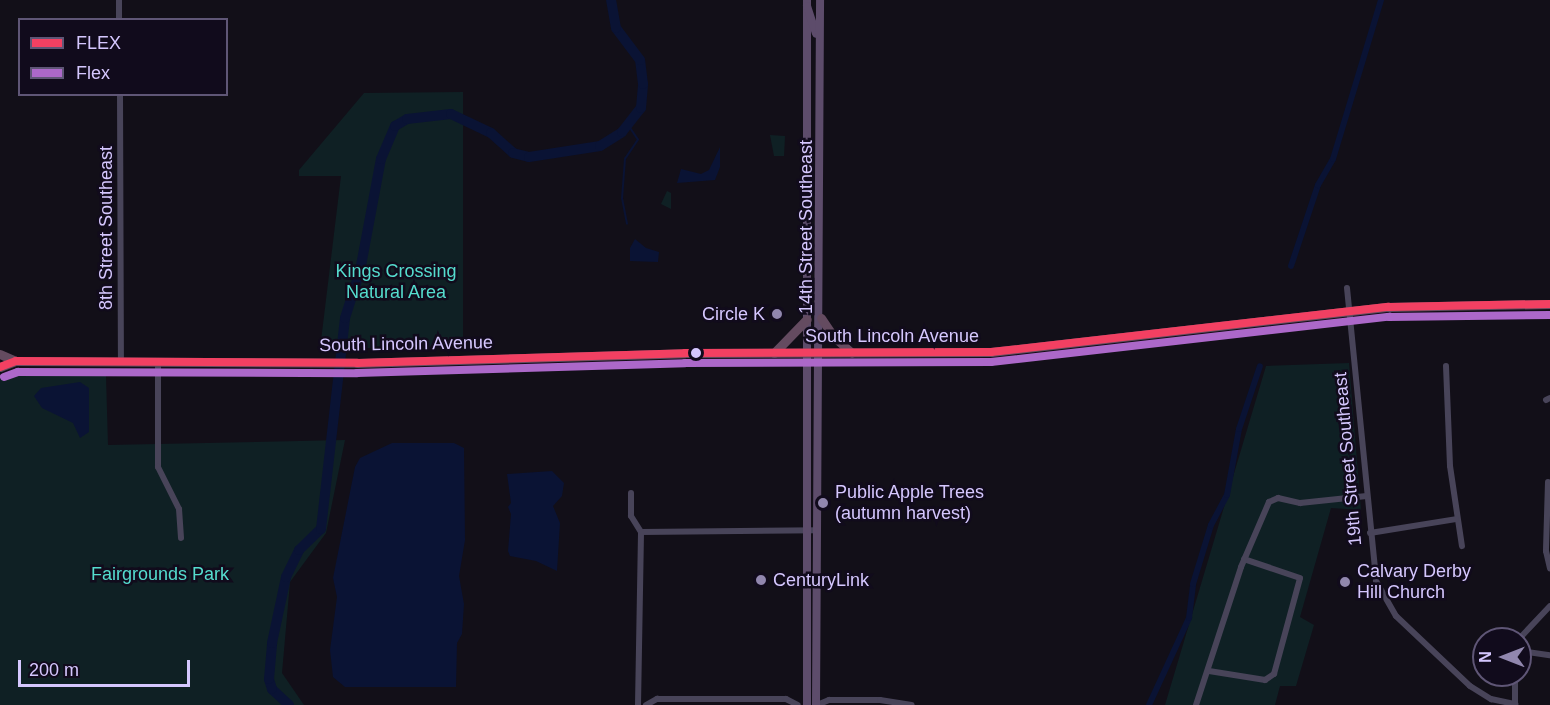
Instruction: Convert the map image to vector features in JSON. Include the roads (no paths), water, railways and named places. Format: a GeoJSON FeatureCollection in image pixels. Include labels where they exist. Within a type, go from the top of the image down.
{"type":"FeatureCollection","features":[{"type":"Feature","properties":{"kind":"highway","name":"South Lincoln Avenue"},"geometry":{"type":"LineString","coordinates":[[0,367],[16,362],[357,363],[1027,350],[1349,311],[1427,305],[1550,304]]}},
{"type":"Feature","properties":{"kind":"highway"},"geometry":{"type":"LineString","coordinates":[[821,318],[833,336],[852,353]]}},
{"type":"Feature","properties":{"kind":"highway"},"geometry":{"type":"LineString","coordinates":[[774,354],[807,320]]}},
{"type":"Feature","properties":{"kind":"highway","name":"South Lincoln Avenue"},"geometry":{"type":"LineString","coordinates":[[0,354],[16,362]]}},
{"type":"Feature","properties":{"kind":"main road","name":"14th Street Southeast"},"geometry":{"type":"LineString","coordinates":[[817,705],[821,318],[819,1]]}},
{"type":"Feature","properties":{"kind":"main road","name":"14th Street Southeast"},"geometry":{"type":"LineString","coordinates":[[807,3],[807,705]]}},
{"type":"Feature","properties":{"kind":"main road"},"geometry":{"type":"LineString","coordinates":[[807,3],[816,25],[816,72],[820,82]]}},
{"type":"Feature","properties":{"kind":"street"},"geometry":{"type":"LineString","coordinates":[[119,0],[119,18]]}},
{"type":"Feature","properties":{"kind":"street","name":"8th Street Southeast"},"geometry":{"type":"LineString","coordinates":[[120,96],[121,362]]}},
{"type":"Feature","properties":{"kind":"street","name":"19th Street Southeast"},"geometry":{"type":"LineString","coordinates":[[1347,288],[1376,581],[1396,616],[1470,686],[1491,699],[1515,705]]}},
{"type":"Feature","properties":{"kind":"street"},"geometry":{"type":"LineString","coordinates":[[158,362],[158,467],[179,509],[181,538]]}},
{"type":"Feature","properties":{"kind":"street"},"geometry":{"type":"LineString","coordinates":[[1446,366],[1456,519],[1462,546]]}},
{"type":"Feature","properties":{"kind":"street"},"geometry":{"type":"LineString","coordinates":[[1548,482],[1546,551],[1550,568]]}},
{"type":"Feature","properties":{"kind":"street"},"geometry":{"type":"LineString","coordinates":[[631,493],[631,516],[641,532],[638,705]]}},
{"type":"Feature","properties":{"kind":"street"},"geometry":{"type":"LineString","coordinates":[[1196,705],[1244,559],[1272,500],[1300,503],[1367,496]]}},
{"type":"Feature","properties":{"kind":"street"},"geometry":{"type":"LineString","coordinates":[[1370,533],[1456,519]]}},
{"type":"Feature","properties":{"kind":"street"},"geometry":{"type":"LineString","coordinates":[[641,532],[818,530]]}},
{"type":"Feature","properties":{"kind":"street"},"geometry":{"type":"LineString","coordinates":[[1209,671],[1265,680],[1274,674],[1300,578],[1244,559]]}},
{"type":"Feature","properties":{"kind":"street"},"geometry":{"type":"LineString","coordinates":[[1530,627],[1550,606]]}},
{"type":"Feature","properties":{"kind":"street"},"geometry":{"type":"LineString","coordinates":[[1532,653],[1550,655]]}},
{"type":"Feature","properties":{"kind":"street"},"geometry":{"type":"LineString","coordinates":[[1515,687],[1515,705]]}},
{"type":"Feature","properties":{"kind":"street"},"geometry":{"type":"LineString","coordinates":[[646,705],[657,699],[786,699],[798,705]]}},
{"type":"Feature","properties":{"kind":"street"},"geometry":{"type":"LineString","coordinates":[[817,705],[830,700],[875,700],[912,705]]}},
{"type":"Feature","properties":{"kind":"water"},"geometry":{"type":"Polygon","coordinates":[[[720,147],[720,167],[715,180],[677,183],[681,169],[701,174],[709,170],[720,147]]]}},
{"type":"Feature","properties":{"kind":"water"},"geometry":{"type":"Polygon","coordinates":[[[635,239],[646,248],[659,252],[658,262],[630,261],[630,248],[635,239]]]}},
{"type":"Feature","properties":{"kind":"water"},"geometry":{"type":"Polygon","coordinates":[[[80,382],[89,388],[89,432],[80,438],[73,423],[42,408],[34,396],[41,388],[80,382]]]}},
{"type":"Feature","properties":{"kind":"water"},"geometry":{"type":"Polygon","coordinates":[[[392,443],[454,443],[464,448],[465,540],[459,576],[464,604],[462,634],[457,643],[456,687],[345,687],[333,677],[330,650],[337,597],[333,578],[355,467],[360,458],[392,443]]]}},
{"type":"Feature","properties":{"kind":"water"},"geometry":{"type":"Polygon","coordinates":[[[552,471],[564,483],[562,496],[553,506],[560,523],[557,571],[536,561],[510,556],[508,551],[511,514],[508,507],[511,503],[507,474],[552,471]]]}},
{"type":"Feature","properties":{"kind":"waterway"},"geometry":{"type":"LineString","coordinates":[[289,705],[272,689],[269,679],[272,643],[286,577],[299,550],[321,529],[345,318],[360,271],[381,159],[395,126],[407,119],[451,114],[491,133],[513,153],[529,157],[600,146],[622,132],[641,108],[643,84],[640,60],[616,28],[611,0]]}},
{"type":"Feature","properties":{"kind":"waterway"},"geometry":{"type":"LineString","coordinates":[[1291,266],[1318,185],[1333,159],[1381,0]]}},
{"type":"Feature","properties":{"kind":"waterway"},"geometry":{"type":"LineString","coordinates":[[627,224],[622,199],[625,159],[638,140],[628,125]]}},
{"type":"Feature","properties":{"kind":"waterway"},"geometry":{"type":"LineString","coordinates":[[1149,705],[1189,618],[1193,584],[1211,525],[1227,495],[1239,429],[1260,366]]}},
{"type":"Feature","properties":{"kind":"place","name":"Circle K"},"geometry":{"type":"Point","coordinates":[777,314]}},
{"type":"Feature","properties":{"kind":"place","name":"Public Apple Trees (autumn harvest)"},"geometry":{"type":"Point","coordinates":[823,503]}},
{"type":"Feature","properties":{"kind":"place","name":"CenturyLink"},"geometry":{"type":"Point","coordinates":[761,580]}},
{"type":"Feature","properties":{"kind":"place","name":"Calvary Derby Hill Church"},"geometry":{"type":"Point","coordinates":[1345,582]}},
{"type":"Feature","properties":{"kind":"park label","name":"Kings Crossing Natural Area"},"geometry":{"type":"Point","coordinates":[396,282]}},
{"type":"Feature","properties":{"kind":"park label","name":"Fairgrounds Park"},"geometry":{"type":"Point","coordinates":[160,574]}}]}
